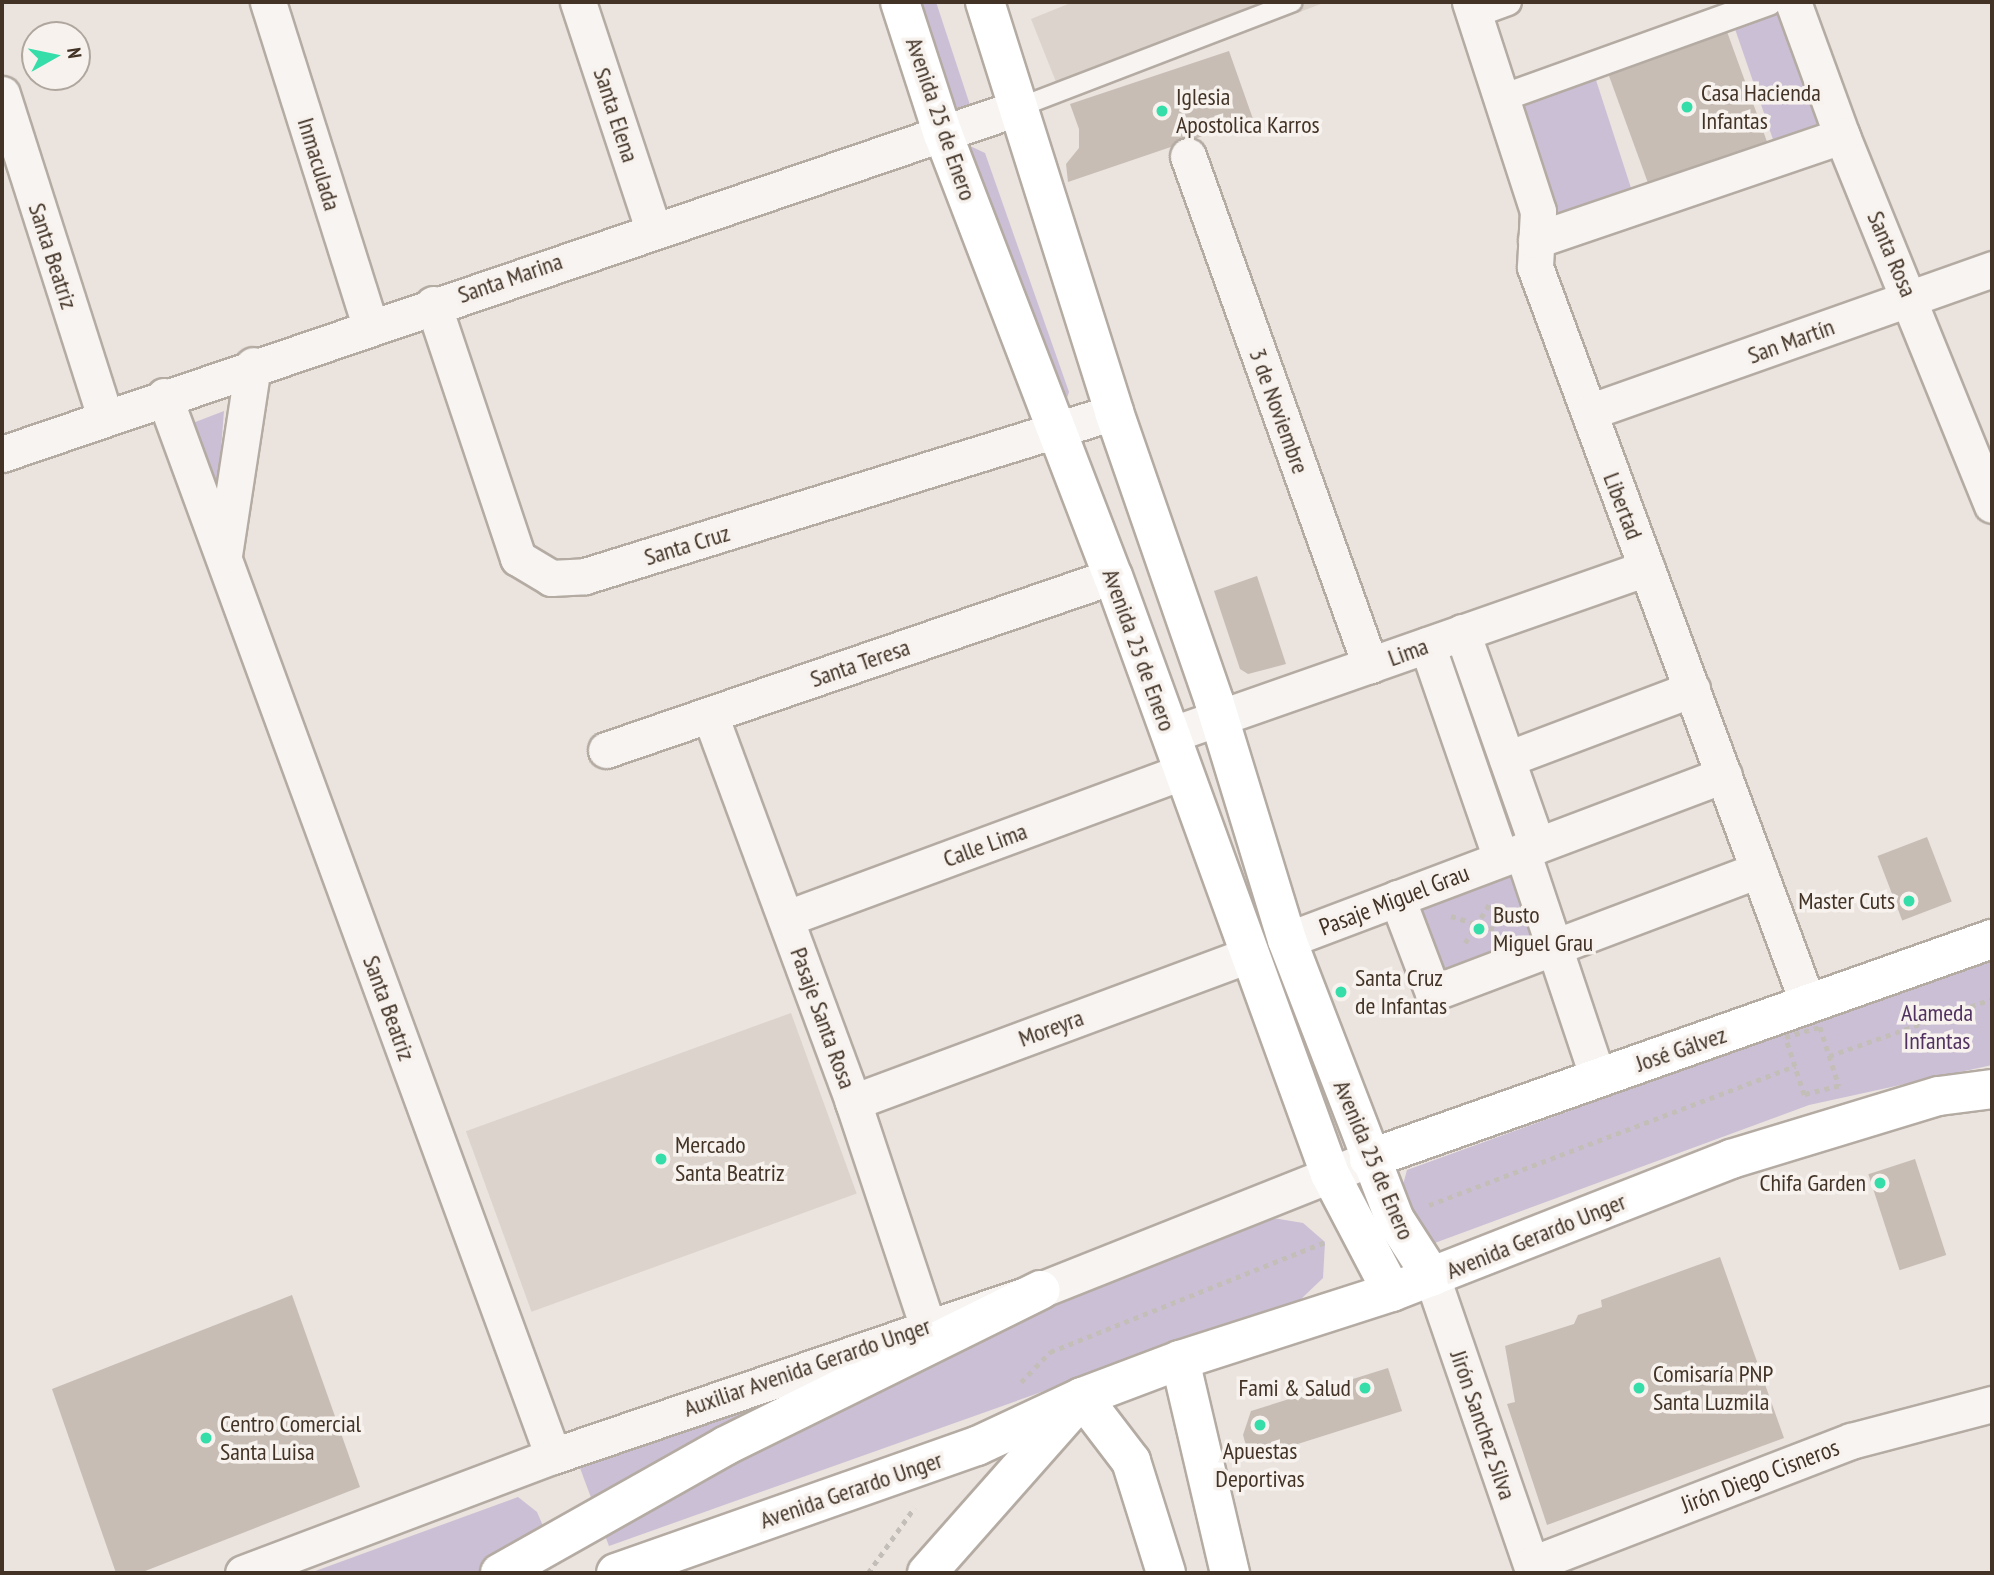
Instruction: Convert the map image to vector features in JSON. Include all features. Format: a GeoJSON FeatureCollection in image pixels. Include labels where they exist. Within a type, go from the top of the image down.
{"type":"FeatureCollection","features":[{"type":"Feature","properties":{"kind":"main road","name":"Avenida 25 de Enero"},"geometry":{"type":"LineString","coordinates":[[900,2],[943,134],[1114,576],[1182,772],[1330,1174],[1352,1222],[1392,1292]]}},
{"type":"Feature","properties":{"kind":"main road","name":"Avenida 25 de Enero"},"geometry":{"type":"LineString","coordinates":[[992,7],[1114,412],[1219,718],[1287,940],[1394,1218],[1433,1277]]}},
{"type":"Feature","properties":{"kind":"main road","name":"José Gálvez"},"geometry":{"type":"LineString","coordinates":[[1370,1159],[1992,939]]}},
{"type":"Feature","properties":{"kind":"main road","name":"Avenida Gerardo Unger"},"geometry":{"type":"LineString","coordinates":[[616,1573],[977,1446],[1082,1397],[1180,1360],[1433,1277],[1731,1159],[1939,1096],[1992,1089]]}},
{"type":"Feature","properties":{"kind":"main road"},"geometry":{"type":"LineString","coordinates":[[500,1573],[725,1446],[1040,1290]]}},
{"type":"Feature","properties":{"kind":"main road"},"geometry":{"type":"LineString","coordinates":[[1180,1360],[1230,1573]]}},
{"type":"Feature","properties":{"kind":"main road","name":"Avenida Gerardo Unger"},"geometry":{"type":"LineString","coordinates":[[927,1573],[1082,1397]]}},
{"type":"Feature","properties":{"kind":"main road"},"geometry":{"type":"LineString","coordinates":[[1082,1397],[1131,1461],[1166,1573]]}},
{"type":"Feature","properties":{"kind":"street","name":"Inmaculada"},"geometry":{"type":"LineString","coordinates":[[268,2],[370,325]]}},
{"type":"Feature","properties":{"kind":"street","name":"Santa Elena"},"geometry":{"type":"LineString","coordinates":[[578,2],[653,229]]}},
{"type":"Feature","properties":{"kind":"street"},"geometry":{"type":"LineString","coordinates":[[1472,8],[1508,2]]}},
{"type":"Feature","properties":{"kind":"street"},"geometry":{"type":"LineString","coordinates":[[1502,98],[1768,2]]}},
{"type":"Feature","properties":{"kind":"street","name":"Santa Rosa"},"geometry":{"type":"LineString","coordinates":[[1793,2],[1842,136],[1992,505]]}},
{"type":"Feature","properties":{"kind":"street","name":"Libertad"},"geometry":{"type":"LineString","coordinates":[[1472,8],[1538,211],[1535,267],[1808,1004]]}},
{"type":"Feature","properties":{"kind":"street","name":"Santa Beatriz"},"geometry":{"type":"LineString","coordinates":[[2,94],[105,417]]}},
{"type":"Feature","properties":{"kind":"street","name":"Santa Marina"},"geometry":{"type":"LineString","coordinates":[[2,454],[370,325],[1020,107]]}},
{"type":"Feature","properties":{"kind":"street"},"geometry":{"type":"LineString","coordinates":[[1536,240],[1842,136]]}},
{"type":"Feature","properties":{"kind":"street","name":"3 de Noviembre"},"geometry":{"type":"LineString","coordinates":[[1188,156],[1370,665]]}},
{"type":"Feature","properties":{"kind":"street","name":"San Martín"},"geometry":{"type":"LineString","coordinates":[[1589,412],[1992,269]]}},
{"type":"Feature","properties":{"kind":"street","name":"Santa Cruz"},"geometry":{"type":"LineString","coordinates":[[433,304],[518,558],[551,578],[585,576],[1114,412]]}},
{"type":"Feature","properties":{"kind":"street","name":"Santa Beatriz"},"geometry":{"type":"LineString","coordinates":[[224,560],[253,365]]}},
{"type":"Feature","properties":{"kind":"street","name":"Santa Beatriz"},"geometry":{"type":"LineString","coordinates":[[164,396],[553,1456]]}},
{"type":"Feature","properties":{"kind":"street","name":"Lima"},"geometry":{"type":"LineString","coordinates":[[1170,735],[1647,568]]}},
{"type":"Feature","properties":{"kind":"street","name":"Santa Teresa"},"geometry":{"type":"LineString","coordinates":[[606,750],[1114,576]]}},
{"type":"Feature","properties":{"kind":"street","name":"Pasaje Miguel Grau"},"geometry":{"type":"LineString","coordinates":[[1462,632],[1507,759],[1520,852]]}},
{"type":"Feature","properties":{"kind":"street","name":"Pasaje Miguel Grau"},"geometry":{"type":"LineString","coordinates":[[1427,645],[1520,852],[1598,1078]]}},
{"type":"Feature","properties":{"kind":"street"},"geometry":{"type":"LineString","coordinates":[[1507,759],[1692,689]]}},
{"type":"Feature","properties":{"kind":"street","name":"Pasaje Santa Rosa"},"geometry":{"type":"LineString","coordinates":[[710,715],[853,1102],[927,1325]]}},
{"type":"Feature","properties":{"kind":"street","name":"Calle Lima"},"geometry":{"type":"LineString","coordinates":[[787,918],[1182,772]]}},
{"type":"Feature","properties":{"kind":"street","name":"Pasaje Miguel Grau"},"geometry":{"type":"LineString","coordinates":[[1287,940],[1724,775]]}},
{"type":"Feature","properties":{"kind":"street"},"geometry":{"type":"LineString","coordinates":[[1397,898],[1433,993],[1759,870]]}},
{"type":"Feature","properties":{"kind":"street","name":"Moreyra"},"geometry":{"type":"LineString","coordinates":[[853,1102],[1250,954]]}},
{"type":"Feature","properties":{"kind":"street","name":"Auxiliar Avenida Gerardo Unger"},"geometry":{"type":"LineString","coordinates":[[243,1573],[553,1456],[927,1325],[1040,1290],[1370,1159]]}},
{"type":"Feature","properties":{"kind":"street","name":"Jirón Sanchez Silva"},"geometry":{"type":"LineString","coordinates":[[1433,1277],[1533,1569]]}},
{"type":"Feature","properties":{"kind":"street","name":"Jirón Diego Cisneros"},"geometry":{"type":"LineString","coordinates":[[1533,1569],[1851,1441],[1992,1404]]}},
{"type":"Feature","properties":{"kind":"lane"},"geometry":{"type":"LineString","coordinates":[[1020,107],[1293,2]]}},
{"type":"Feature","properties":{"kind":"path"},"geometry":{"type":"LineString","coordinates":[[1397,898],[1554,947]]}},
{"type":"Feature","properties":{"kind":"path"},"geometry":{"type":"LineString","coordinates":[[1433,993],[1492,900]]}},
{"type":"Feature","properties":{"kind":"path"},"geometry":{"type":"LineString","coordinates":[[1829,1056],[1992,999]]}},
{"type":"Feature","properties":{"kind":"path"},"geometry":{"type":"LineString","coordinates":[[1820,1027],[1829,1056],[1839,1086],[1804,1095],[1785,1037],[1820,1027]]}},
{"type":"Feature","properties":{"kind":"path"},"geometry":{"type":"LineString","coordinates":[[1394,1218],[1795,1066]]}},
{"type":"Feature","properties":{"kind":"shaded area"},"geometry":{"type":"Polygon","coordinates":[[[1073,2],[1326,2],[1064,102],[1031,19],[1073,2]]]}},
{"type":"Feature","properties":{"kind":"shaded area","name":"Mercado Santa Beatriz"},"geometry":{"type":"Polygon","coordinates":[[[791,1013],[857,1193],[532,1312],[466,1131],[791,1013]]]}},
{"type":"Feature","properties":{"kind":"green space"},"geometry":{"type":"Polygon","coordinates":[[[910,2],[936,2],[970,105],[968,112],[954,118],[910,2]]]}},
{"type":"Feature","properties":{"kind":"green space"},"geometry":{"type":"Polygon","coordinates":[[[1781,9],[1820,123],[1773,140],[1734,25],[1781,9]]]}},
{"type":"Feature","properties":{"kind":"green space"},"geometry":{"type":"Polygon","coordinates":[[[1595,77],[1632,190],[1550,217],[1513,104],[1595,77]]]}},
{"type":"Feature","properties":{"kind":"green space"},"geometry":{"type":"Polygon","coordinates":[[[970,146],[985,153],[1069,392],[1065,404],[966,151],[970,146]]]}},
{"type":"Feature","properties":{"kind":"green space"},"geometry":{"type":"Polygon","coordinates":[[[224,411],[216,512],[185,426],[224,411]]]}},
{"type":"Feature","properties":{"kind":"green space"},"geometry":{"type":"Polygon","coordinates":[[[1512,864],[1543,950],[1431,991],[1399,905],[1512,864]]]}},
{"type":"Feature","properties":{"kind":"green space","name":"Alameda Infantas"},"geometry":{"type":"Polygon","coordinates":[[[1992,957],[1992,1065],[1809,1105],[1432,1244],[1394,1218],[1407,1170],[1992,957]]]}},
{"type":"Feature","properties":{"kind":"green space"},"geometry":{"type":"Polygon","coordinates":[[[1273,1218],[1303,1223],[1325,1242],[1323,1278],[1300,1300],[609,1546],[580,1468],[1273,1218]]]}},
{"type":"Feature","properties":{"kind":"green space"},"geometry":{"type":"Polygon","coordinates":[[[518,1497],[537,1512],[547,1535],[514,1573],[310,1573],[518,1497]]]}},
{"type":"Feature","properties":{"kind":"building","name":"Casa Hacienda Infantas"},"geometry":{"type":"Polygon","coordinates":[[[1726,29],[1767,143],[1649,186],[1608,72],[1726,29]]]}},
{"type":"Feature","properties":{"kind":"building","name":"Iglesia Apostolica Karros"},"geometry":{"type":"Polygon","coordinates":[[[1229,51],[1253,119],[1068,182],[1066,164],[1079,148],[1079,129],[1070,104],[1229,51]]]}},
{"type":"Feature","properties":{"kind":"building"},"geometry":{"type":"Polygon","coordinates":[[[1257,576],[1286,664],[1248,674],[1240,669],[1214,591],[1257,576]]]}},
{"type":"Feature","properties":{"kind":"building"},"geometry":{"type":"Polygon","coordinates":[[[1927,837],[1952,901],[1902,920],[1878,856],[1927,837]]]}},
{"type":"Feature","properties":{"kind":"building"},"geometry":{"type":"Polygon","coordinates":[[[1915,1159],[1946,1255],[1900,1270],[1868,1174],[1915,1159]]]}},
{"type":"Feature","properties":{"kind":"building","name":"Comisaría PNP Santa Luzmila"},"geometry":{"type":"Polygon","coordinates":[[[1720,1257],[1784,1438],[1547,1525],[1507,1404],[1515,1402],[1505,1346],[1574,1324],[1578,1315],[1602,1307],[1601,1300],[1720,1257]]]}},
{"type":"Feature","properties":{"kind":"building","name":"Centro Comercial Santa Luisa"},"geometry":{"type":"Polygon","coordinates":[[[292,1295],[360,1487],[140,1573],[116,1573],[52,1389],[292,1295]]]}},
{"type":"Feature","properties":{"kind":"building"},"geometry":{"type":"Polygon","coordinates":[[[1388,1368],[1402,1411],[1250,1459],[1243,1435],[1251,1411],[1388,1368]]]}},
{"type":"Feature","properties":{"kind":"place","name":"Casa Hacienda Infantas"},"geometry":{"type":"Point","coordinates":[1687,107]}},
{"type":"Feature","properties":{"kind":"place","name":"Iglesia Apostolica Karros"},"geometry":{"type":"Point","coordinates":[1162,111]}},
{"type":"Feature","properties":{"kind":"place","name":"Master Cuts"},"geometry":{"type":"Point","coordinates":[1909,901]}},
{"type":"Feature","properties":{"kind":"place","name":"Busto Miguel Grau"},"geometry":{"type":"Point","coordinates":[1479,929]}},
{"type":"Feature","properties":{"kind":"place","name":"Santa Cruz de Infantas"},"geometry":{"type":"Point","coordinates":[1341,992]}},
{"type":"Feature","properties":{"kind":"place","name":"Mercado Santa Beatriz"},"geometry":{"type":"Point","coordinates":[661,1159]}},
{"type":"Feature","properties":{"kind":"place","name":"Chifa Garden"},"geometry":{"type":"Point","coordinates":[1880,1183]}},
{"type":"Feature","properties":{"kind":"place","name":"Fami & Salud"},"geometry":{"type":"Point","coordinates":[1365,1388]}},
{"type":"Feature","properties":{"kind":"place","name":"Comisaría PNP Santa Luzmila"},"geometry":{"type":"Point","coordinates":[1639,1388]}},
{"type":"Feature","properties":{"kind":"place","name":"Apuestas Deportivas"},"geometry":{"type":"Point","coordinates":[1260,1425]}},
{"type":"Feature","properties":{"kind":"place","name":"Centro Comercial Santa Luisa"},"geometry":{"type":"Point","coordinates":[206,1438]}}]}
